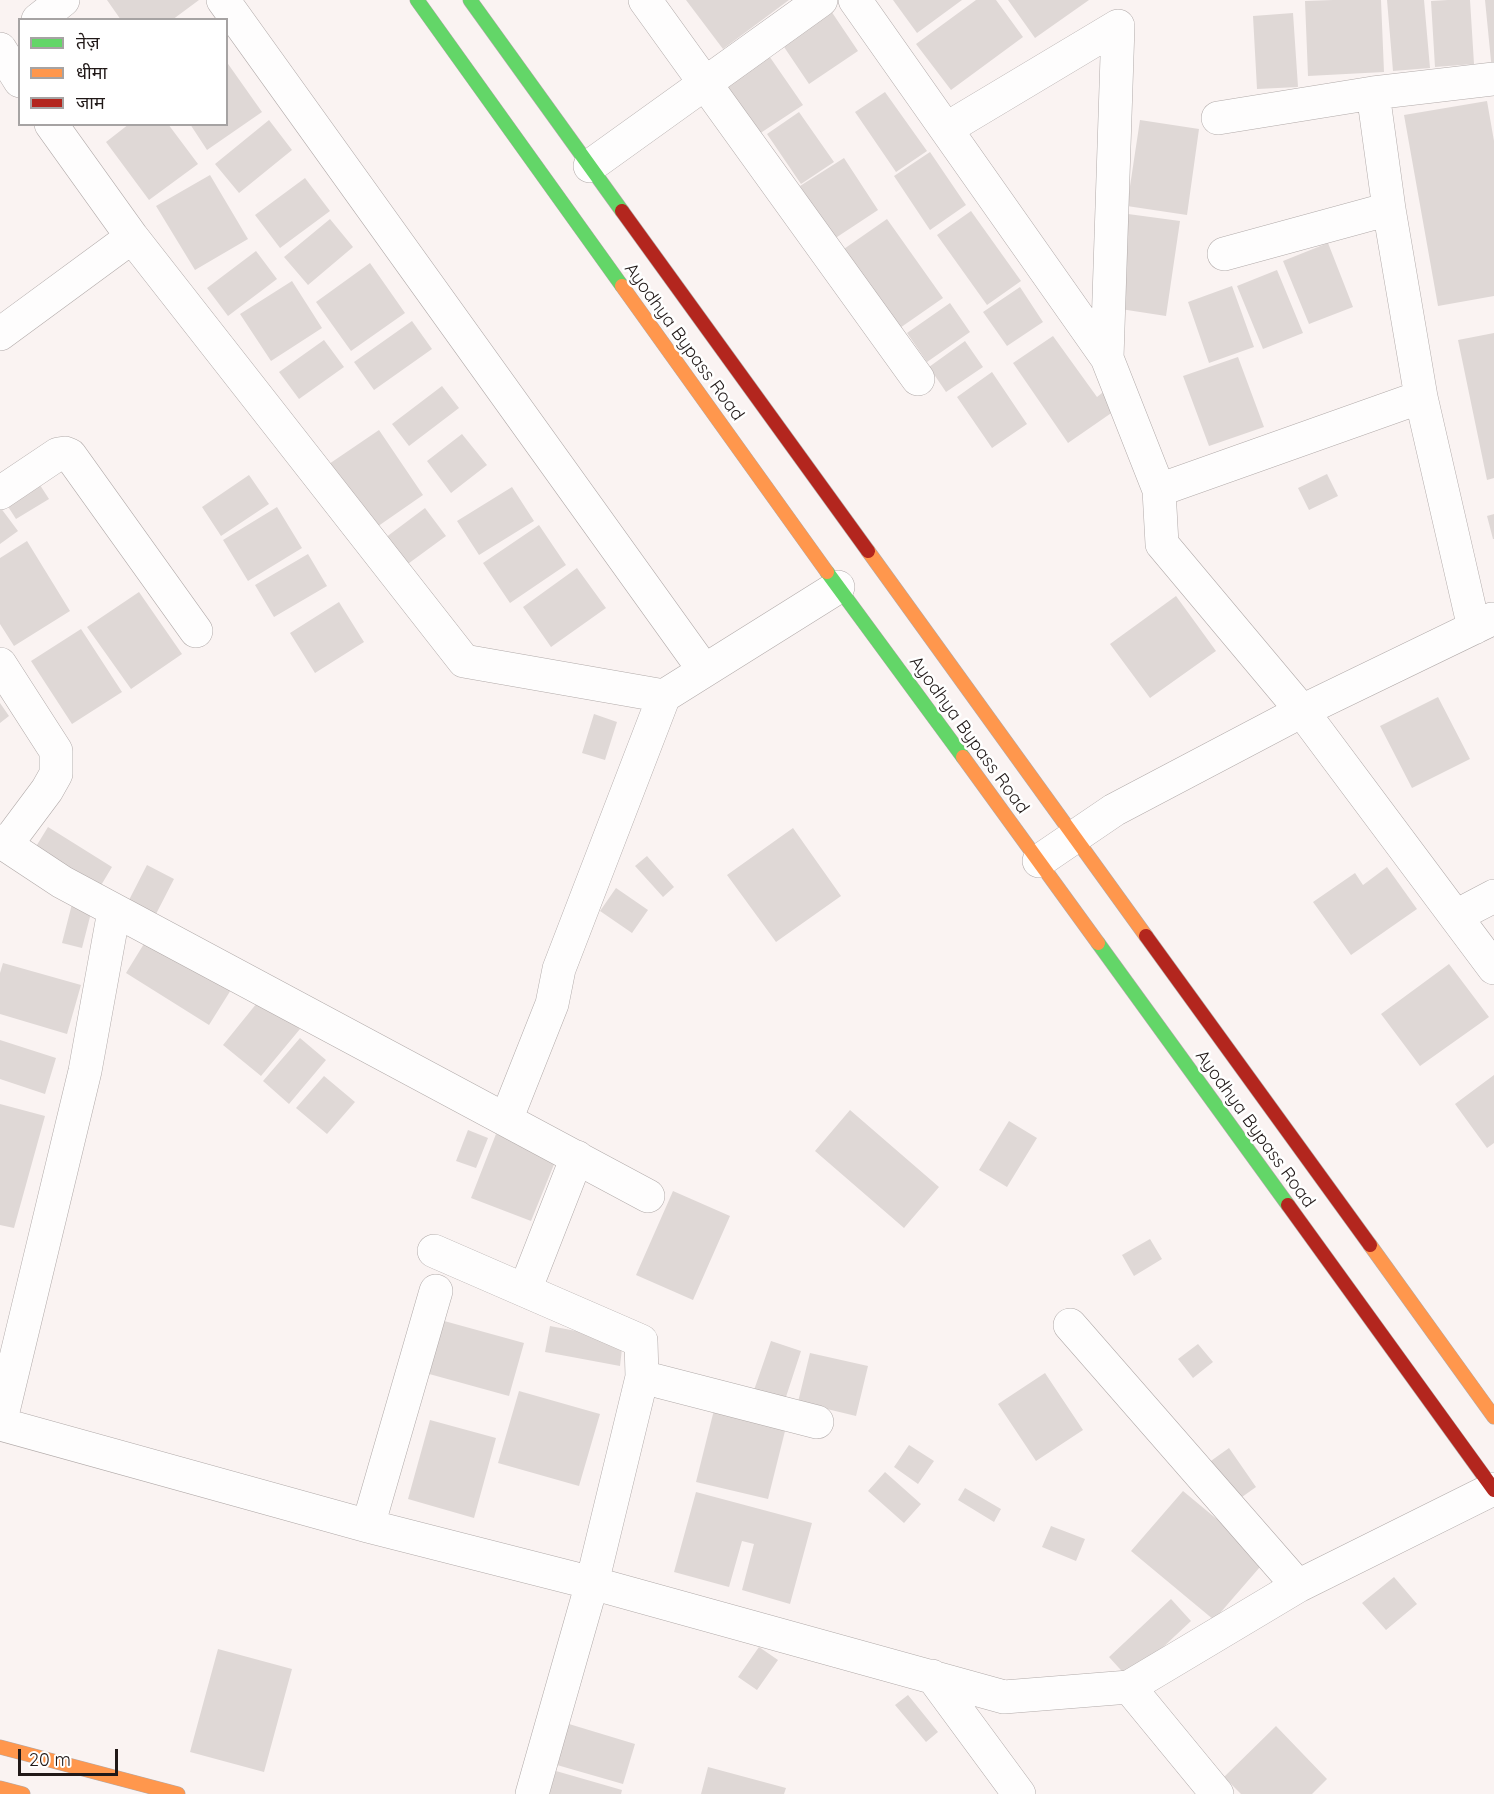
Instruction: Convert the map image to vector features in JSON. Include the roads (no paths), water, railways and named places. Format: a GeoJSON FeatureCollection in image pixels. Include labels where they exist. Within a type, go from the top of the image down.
{"type":"FeatureCollection","features":[{"type":"Feature","properties":{"kind":"main road","name":"Ayodhya Bypass Road"},"geometry":{"type":"LineString","coordinates":[[417,0],[838,587],[1494,1490]]}},
{"type":"Feature","properties":{"kind":"main road","name":"Ayodhya Bypass Road"},"geometry":{"type":"LineString","coordinates":[[470,0],[1494,1417]]}},
{"type":"Feature","properties":{"kind":"main road"},"geometry":{"type":"LineString","coordinates":[[0,1747],[178,1794]]}},
{"type":"Feature","properties":{"kind":"main road"},"geometry":{"type":"LineString","coordinates":[[0,1788],[23,1794]]}},
{"type":"Feature","properties":{"kind":"street"},"geometry":{"type":"LineString","coordinates":[[40,18],[63,0]]}},
{"type":"Feature","properties":{"kind":"street"},"geometry":{"type":"LineString","coordinates":[[223,0],[704,670]]}},
{"type":"Feature","properties":{"kind":"street"},"geometry":{"type":"LineString","coordinates":[[645,0],[918,379]]}},
{"type":"Feature","properties":{"kind":"street"},"geometry":{"type":"LineString","coordinates":[[590,166],[821,0]]}},
{"type":"Feature","properties":{"kind":"street"},"geometry":{"type":"LineString","coordinates":[[855,0],[1107,358],[1159,490],[1162,544],[1302,711],[1494,968]]}},
{"type":"Feature","properties":{"kind":"street"},"geometry":{"type":"LineString","coordinates":[[946,129],[1118,26],[1107,358]]}},
{"type":"Feature","properties":{"kind":"street"},"geometry":{"type":"LineString","coordinates":[[18,36],[0,49],[18,80]]}},
{"type":"Feature","properties":{"kind":"street"},"geometry":{"type":"LineString","coordinates":[[1218,118],[1373,93],[1494,79]]}},
{"type":"Feature","properties":{"kind":"street"},"geometry":{"type":"LineString","coordinates":[[0,100],[18,85]]}},
{"type":"Feature","properties":{"kind":"street"},"geometry":{"type":"LineString","coordinates":[[1039,861],[1114,810],[1302,711],[1484,623],[1421,397],[1389,209],[1373,93]]}},
{"type":"Feature","properties":{"kind":"street"},"geometry":{"type":"LineString","coordinates":[[52,126],[132,237],[464,660],[664,696]]}},
{"type":"Feature","properties":{"kind":"street"},"geometry":{"type":"LineString","coordinates":[[1224,254],[1389,209]]}},
{"type":"Feature","properties":{"kind":"street"},"geometry":{"type":"LineString","coordinates":[[0,334],[132,237]]}},
{"type":"Feature","properties":{"kind":"street"},"geometry":{"type":"LineString","coordinates":[[1159,490],[1421,397]]}},
{"type":"Feature","properties":{"kind":"street"},"geometry":{"type":"LineString","coordinates":[[0,493],[58,454],[70,455],[196,631]]}},
{"type":"Feature","properties":{"kind":"street"},"geometry":{"type":"LineString","coordinates":[[506,1120],[552,1004],[559,969],[664,696],[838,587]]}},
{"type":"Feature","properties":{"kind":"street"},"geometry":{"type":"LineString","coordinates":[[0,664],[56,751],[56,774],[47,790],[3,843],[62,882],[114,911],[648,1196]]}},
{"type":"Feature","properties":{"kind":"street"},"geometry":{"type":"LineString","coordinates":[[1456,916],[1494,896]]}},
{"type":"Feature","properties":{"kind":"street"},"geometry":{"type":"LineString","coordinates":[[114,911],[85,1071],[0,1424],[368,1526],[592,1583],[1004,1697],[1129,1687],[1298,1586],[1494,1490]]}},
{"type":"Feature","properties":{"kind":"street"},"geometry":{"type":"LineString","coordinates":[[525,1290],[577,1157]]}},
{"type":"Feature","properties":{"kind":"street"},"geometry":{"type":"LineString","coordinates":[[434,1251],[641,1341],[642,1377],[592,1583],[532,1794]]}},
{"type":"Feature","properties":{"kind":"street"},"geometry":{"type":"LineString","coordinates":[[368,1526],[436,1291]]}},
{"type":"Feature","properties":{"kind":"street"},"geometry":{"type":"LineString","coordinates":[[1070,1325],[1298,1586]]}},
{"type":"Feature","properties":{"kind":"street"},"geometry":{"type":"LineString","coordinates":[[642,1377],[817,1422]]}},
{"type":"Feature","properties":{"kind":"street"},"geometry":{"type":"LineString","coordinates":[[932,1676],[1019,1794]]}},
{"type":"Feature","properties":{"kind":"street"},"geometry":{"type":"LineString","coordinates":[[1129,1687],[1217,1794]]}}]}
